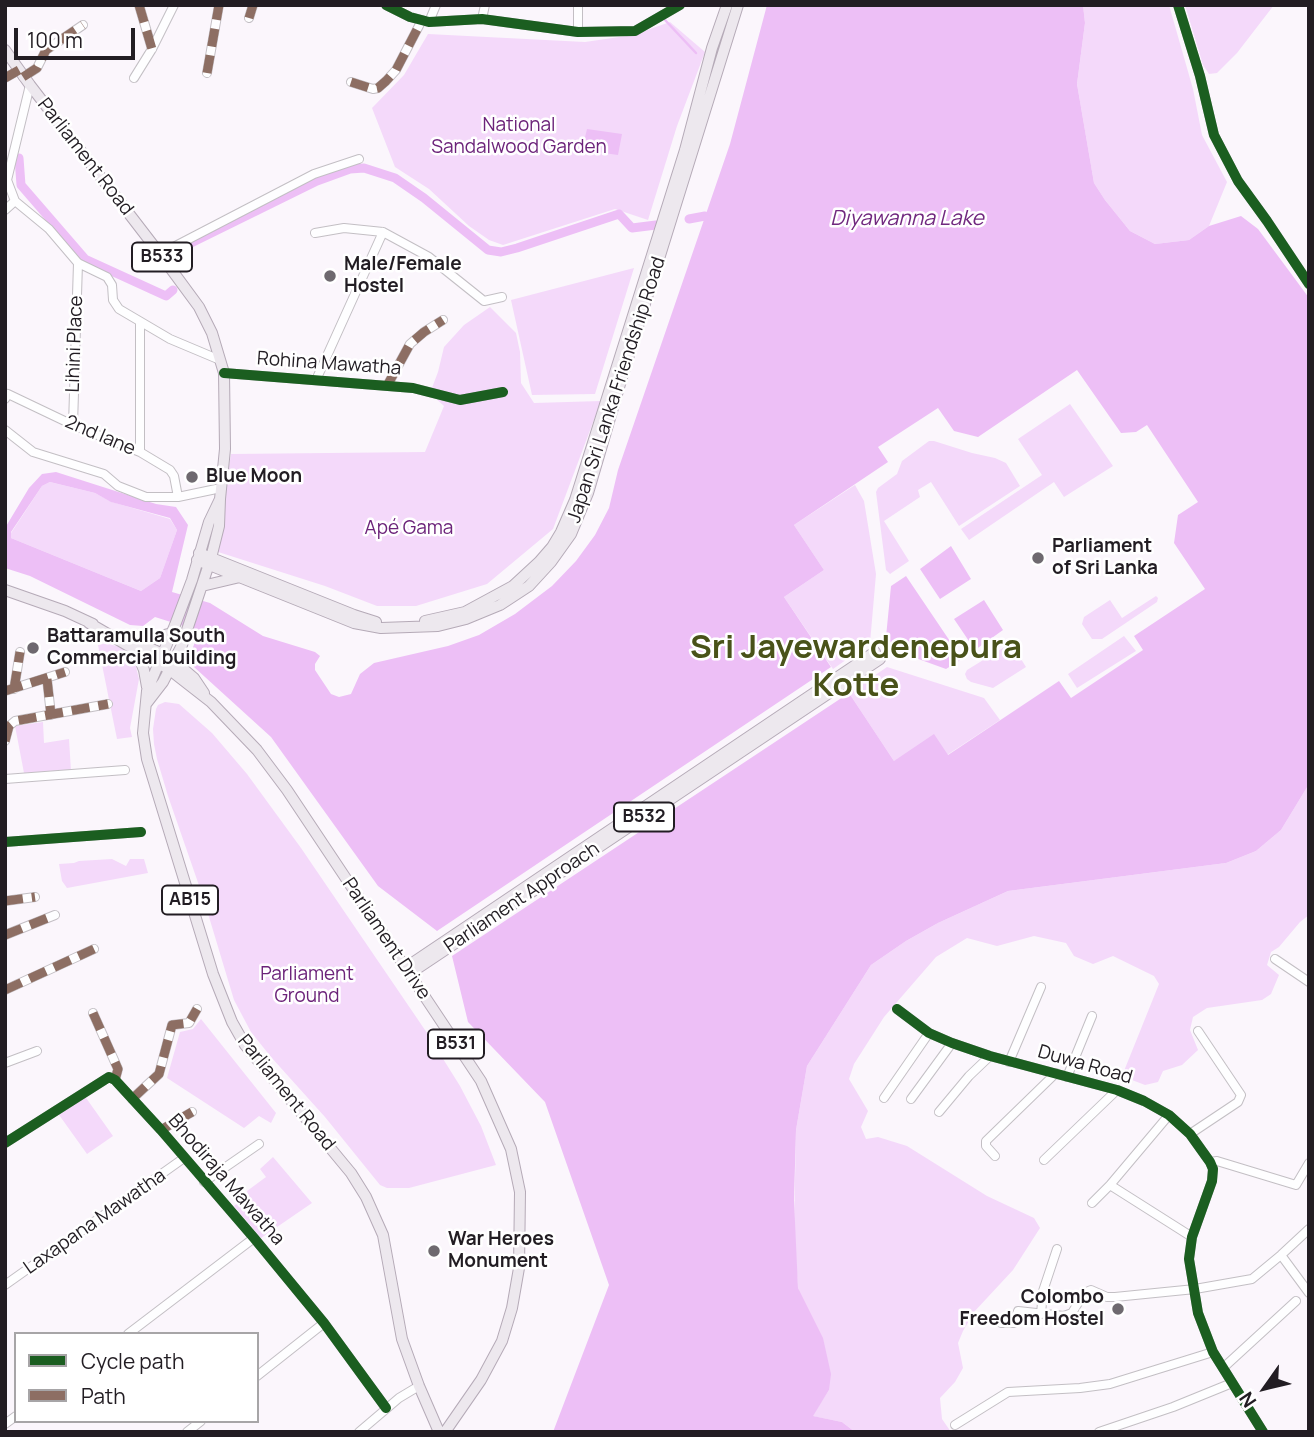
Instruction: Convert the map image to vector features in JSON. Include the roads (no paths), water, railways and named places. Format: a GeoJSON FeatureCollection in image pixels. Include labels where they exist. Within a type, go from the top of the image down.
{"type":"FeatureCollection","features":[{"type":"Feature","properties":{"kind":"main road","name":"Japan Sri Lanka Friendship Road"},"geometry":{"type":"LineString","coordinates":[[198,556],[354,615],[377,622],[408,623],[435,620],[465,612],[513,586],[539,562],[561,532],[576,500],[685,150],[712,48],[727,5]]}},
{"type":"Feature","properties":{"kind":"main road","name":"Japan Sri Lanka Friendship Road"},"geometry":{"type":"LineString","coordinates":[[210,561],[267,589],[354,624],[380,628],[411,628],[466,619],[500,605],[529,586],[571,534],[589,493],[624,371],[738,5]]}},
{"type":"Feature","properties":{"kind":"main road","name":"Parliament Road"},"geometry":{"type":"LineString","coordinates":[[5,50],[199,307],[212,333],[224,373],[225,449],[219,526],[182,645],[172,666],[146,705]]}},
{"type":"Feature","properties":{"kind":"main road","name":"Parliament Road"},"geometry":{"type":"LineString","coordinates":[[220,494],[192,580],[147,691],[143,743],[153,783],[225,1008],[245,1045],[351,1173],[366,1197],[383,1235],[402,1339],[439,1432]]}},
{"type":"Feature","properties":{"kind":"main road"},"geometry":{"type":"LineString","coordinates":[[201,589],[240,577]]}},
{"type":"Feature","properties":{"kind":"main road"},"geometry":{"type":"LineString","coordinates":[[5,590],[65,611],[172,666]]}},
{"type":"Feature","properties":{"kind":"main road"},"geometry":{"type":"LineString","coordinates":[[129,642],[146,640],[173,629]]}},
{"type":"Feature","properties":{"kind":"main road"},"geometry":{"type":"LineString","coordinates":[[129,642],[144,670],[147,691]]}},
{"type":"Feature","properties":{"kind":"main road","name":"B531"},"geometry":{"type":"LineString","coordinates":[[182,645],[184,663],[194,678]]}},
{"type":"Feature","properties":{"kind":"main road","name":"Parliament Approach"},"geometry":{"type":"LineString","coordinates":[[407,971],[878,655]]}},
{"type":"Feature","properties":{"kind":"main road","name":"Parliament Drive"},"geometry":{"type":"LineString","coordinates":[[172,666],[194,678],[211,702]]}},
{"type":"Feature","properties":{"kind":"main road","name":"Parliament Drive"},"geometry":{"type":"LineString","coordinates":[[172,666],[257,750],[287,790],[481,1081],[512,1149],[520,1192],[519,1268],[512,1308],[502,1341],[481,1380],[444,1432]]}},
{"type":"Feature","properties":{"kind":"street"},"geometry":{"type":"LineString","coordinates":[[139,5],[152,49]]}},
{"type":"Feature","properties":{"kind":"street"},"geometry":{"type":"LineString","coordinates":[[134,78],[174,5]]}},
{"type":"Feature","properties":{"kind":"street"},"geometry":{"type":"LineString","coordinates":[[207,73],[219,5]]}},
{"type":"Feature","properties":{"kind":"street"},"geometry":{"type":"LineString","coordinates":[[249,18],[253,5]]}},
{"type":"Feature","properties":{"kind":"street"},"geometry":{"type":"LineString","coordinates":[[386,5],[425,21],[482,19],[578,32],[635,31],[664,10],[680,5]]}},
{"type":"Feature","properties":{"kind":"street"},"geometry":{"type":"LineString","coordinates":[[351,82],[373,89],[386,81],[396,70],[436,5]]}},
{"type":"Feature","properties":{"kind":"street"},"geometry":{"type":"LineString","coordinates":[[482,19],[485,5]]}},
{"type":"Feature","properties":{"kind":"street"},"geometry":{"type":"LineString","coordinates":[[578,5],[578,32]]}},
{"type":"Feature","properties":{"kind":"street"},"geometry":{"type":"LineString","coordinates":[[1178,5],[1200,76],[1214,135],[1238,181],[1309,284]]}},
{"type":"Feature","properties":{"kind":"street"},"geometry":{"type":"LineString","coordinates":[[5,78],[24,77],[37,68],[46,50],[83,25]]}},
{"type":"Feature","properties":{"kind":"street"},"geometry":{"type":"LineString","coordinates":[[24,77],[7,180],[15,201],[49,229],[78,263],[107,277],[112,285],[113,300],[119,309],[170,339],[220,360]]}},
{"type":"Feature","properties":{"kind":"street"},"geometry":{"type":"LineString","coordinates":[[160,254],[314,174],[359,159]]}},
{"type":"Feature","properties":{"kind":"street"},"geometry":{"type":"LineString","coordinates":[[5,210],[15,201]]}},
{"type":"Feature","properties":{"kind":"street"},"geometry":{"type":"LineString","coordinates":[[315,233],[344,228],[383,232],[429,257],[484,302],[502,297]]}},
{"type":"Feature","properties":{"kind":"street","name":"Rohina Mawatha"},"geometry":{"type":"LineString","coordinates":[[317,380],[383,232]]}},
{"type":"Feature","properties":{"kind":"street","name":"Lihini Place"},"geometry":{"type":"LineString","coordinates":[[73,425],[78,263]]}},
{"type":"Feature","properties":{"kind":"street","name":"Rohina Mawatha"},"geometry":{"type":"LineString","coordinates":[[387,386],[410,344],[443,320]]}},
{"type":"Feature","properties":{"kind":"street"},"geometry":{"type":"LineString","coordinates":[[139,452],[140,322]]}},
{"type":"Feature","properties":{"kind":"street","name":"Rohina Mawatha"},"geometry":{"type":"LineString","coordinates":[[224,373],[413,388],[460,400],[503,392]]}},
{"type":"Feature","properties":{"kind":"street","name":"2nd lane"},"geometry":{"type":"LineString","coordinates":[[5,399],[8,394],[139,452],[170,470],[178,497]]}},
{"type":"Feature","properties":{"kind":"street"},"geometry":{"type":"LineString","coordinates":[[5,430],[33,452],[104,474],[118,486],[146,497],[220,494]]}},
{"type":"Feature","properties":{"kind":"street"},"geometry":{"type":"LineString","coordinates":[[10,690],[20,653]]}},
{"type":"Feature","properties":{"kind":"street"},"geometry":{"type":"LineString","coordinates":[[10,690],[65,673]]}},
{"type":"Feature","properties":{"kind":"street"},"geometry":{"type":"LineString","coordinates":[[47,679],[51,715]]}},
{"type":"Feature","properties":{"kind":"street"},"geometry":{"type":"LineString","coordinates":[[5,741],[9,726],[15,721],[108,704]]}},
{"type":"Feature","properties":{"kind":"street"},"geometry":{"type":"LineString","coordinates":[[5,779],[125,770]]}},
{"type":"Feature","properties":{"kind":"street"},"geometry":{"type":"LineString","coordinates":[[5,842],[141,832]]}},
{"type":"Feature","properties":{"kind":"street"},"geometry":{"type":"LineString","coordinates":[[5,901],[35,897]]}},
{"type":"Feature","properties":{"kind":"street"},"geometry":{"type":"LineString","coordinates":[[5,935],[55,915]]}},
{"type":"Feature","properties":{"kind":"street"},"geometry":{"type":"LineString","coordinates":[[5,990],[94,949]]}},
{"type":"Feature","properties":{"kind":"street"},"geometry":{"type":"LineString","coordinates":[[1275,960],[1307,978]]}},
{"type":"Feature","properties":{"kind":"street"},"geometry":{"type":"LineString","coordinates":[[1009,1062],[1041,987]]}},
{"type":"Feature","properties":{"kind":"street"},"geometry":{"type":"LineString","coordinates":[[132,1099],[159,1074],[172,1025],[189,1023],[197,1009]]}},
{"type":"Feature","properties":{"kind":"street","name":"Duwa Road"},"geometry":{"type":"LineString","coordinates":[[897,1009],[929,1033],[951,1043],[1009,1062],[1116,1090],[1144,1101],[1169,1115],[1190,1134],[1210,1162]]}},
{"type":"Feature","properties":{"kind":"street"},"geometry":{"type":"LineString","coordinates":[[5,1143],[109,1077],[115,1080],[118,1069],[93,1013]]}},
{"type":"Feature","properties":{"kind":"street"},"geometry":{"type":"LineString","coordinates":[[1068,1077],[1093,1016]]}},
{"type":"Feature","properties":{"kind":"street"},"geometry":{"type":"LineString","coordinates":[[1190,1134],[1238,1102],[1241,1095],[1198,1031]]}},
{"type":"Feature","properties":{"kind":"street"},"geometry":{"type":"LineString","coordinates":[[884,1098],[929,1033]]}},
{"type":"Feature","properties":{"kind":"street"},"geometry":{"type":"LineString","coordinates":[[911,1099],[951,1043]]}},
{"type":"Feature","properties":{"kind":"street"},"geometry":{"type":"LineString","coordinates":[[5,1063],[37,1051]]}},
{"type":"Feature","properties":{"kind":"street"},"geometry":{"type":"LineString","coordinates":[[939,1112],[990,1056]]}},
{"type":"Feature","properties":{"kind":"street"},"geometry":{"type":"LineString","coordinates":[[995,1156],[986,1146],[986,1141],[1056,1073]]}},
{"type":"Feature","properties":{"kind":"street","name":"Bhodiraja Mawatha"},"geometry":{"type":"LineString","coordinates":[[115,1080],[162,1130],[254,1238],[324,1323],[386,1408]]}},
{"type":"Feature","properties":{"kind":"street"},"geometry":{"type":"LineString","coordinates":[[1044,1160],[1116,1090]]}},
{"type":"Feature","properties":{"kind":"street"},"geometry":{"type":"LineString","coordinates":[[162,1130],[192,1112]]}},
{"type":"Feature","properties":{"kind":"street"},"geometry":{"type":"LineString","coordinates":[[1092,1203],[1169,1115]]}},
{"type":"Feature","properties":{"kind":"street"},"geometry":{"type":"LineString","coordinates":[[204,1182],[259,1144]]}},
{"type":"Feature","properties":{"kind":"street","name":"Laxapana Mawatha"},"geometry":{"type":"LineString","coordinates":[[5,1285],[184,1158]]}},
{"type":"Feature","properties":{"kind":"street"},"geometry":{"type":"LineString","coordinates":[[1260,1431],[1213,1352],[1198,1314],[1189,1259],[1192,1237],[1212,1181],[1213,1169],[1210,1162],[1217,1161],[1296,1185],[1309,1163]]}},
{"type":"Feature","properties":{"kind":"street"},"geometry":{"type":"LineString","coordinates":[[1110,1185],[1192,1237]]}},
{"type":"Feature","properties":{"kind":"street"},"geometry":{"type":"LineString","coordinates":[[1001,1324],[1014,1323],[1018,1311],[1064,1315],[1072,1313],[1084,1293],[1091,1290],[1107,1297],[1115,1297],[1195,1289],[1252,1279],[1309,1229]]}},
{"type":"Feature","properties":{"kind":"street"},"geometry":{"type":"LineString","coordinates":[[131,1332],[254,1238]]}},
{"type":"Feature","properties":{"kind":"street"},"geometry":{"type":"LineString","coordinates":[[1041,1314],[1043,1290],[1057,1249]]}},
{"type":"Feature","properties":{"kind":"street"},"geometry":{"type":"LineString","coordinates":[[1282,1255],[1309,1293]]}},
{"type":"Feature","properties":{"kind":"street"},"geometry":{"type":"LineString","coordinates":[[1223,1368],[1296,1301]]}},
{"type":"Feature","properties":{"kind":"street"},"geometry":{"type":"LineString","coordinates":[[259,1374],[324,1323]]}},
{"type":"Feature","properties":{"kind":"street"},"geometry":{"type":"LineString","coordinates":[[955,1425],[1008,1392],[1110,1384],[1213,1352]]}},
{"type":"Feature","properties":{"kind":"street"},"geometry":{"type":"LineString","coordinates":[[1099,1432],[1173,1407],[1232,1383]]}},
{"type":"Feature","properties":{"kind":"street"},"geometry":{"type":"LineString","coordinates":[[359,1432],[386,1408],[419,1386]]}},
{"type":"Feature","properties":{"kind":"water","name":"Diyawanna Lake"},"geometry":{"type":"Polygon","coordinates":[[[767,5],[1083,5],[1085,23],[1077,84],[1094,183],[1105,200],[1130,231],[1155,244],[1189,240],[1209,226],[1241,216],[1258,229],[1309,298],[1309,784],[1281,830],[1256,851],[1226,863],[1008,891],[938,923],[871,965],[807,1066],[796,1130],[794,1200],[798,1288],[823,1338],[831,1374],[829,1390],[813,1416],[842,1422],[855,1432],[553,1432],[609,1285],[545,1102],[468,1022],[452,956],[849,693],[894,761],[934,734],[948,755],[1059,681],[1071,698],[1143,650],[1134,636],[1205,589],[1174,543],[1178,515],[1198,502],[1147,425],[1136,432],[1121,433],[1077,370],[978,437],[954,431],[938,408],[878,447],[888,462],[794,525],[824,570],[784,597],[831,667],[437,931],[378,886],[271,737],[194,667],[191,660],[192,650],[199,631],[155,617],[143,626],[130,625],[30,576],[5,568],[5,528],[29,488],[42,474],[56,472],[156,504],[176,507],[188,525],[172,592],[210,603],[263,636],[315,652],[320,656],[315,670],[331,694],[339,697],[351,694],[360,674],[374,663],[448,646],[479,635],[515,614],[552,586],[576,561],[595,535],[609,508],[618,470],[730,144],[767,5]],[[50,482],[42,486],[11,532],[11,538],[141,591],[160,578],[177,530],[170,518],[111,502],[95,493],[50,482]]]}},
{"type":"Feature","properties":{"kind":"water"},"geometry":{"type":"Polygon","coordinates":[[[587,129],[622,134],[618,155],[582,150],[587,129]]]}},
{"type":"Feature","properties":{"kind":"water"},"geometry":{"type":"Polygon","coordinates":[[[951,546],[971,579],[940,599],[920,569],[951,546]]]}},
{"type":"Feature","properties":{"kind":"water"},"geometry":{"type":"Polygon","coordinates":[[[906,576],[962,659],[946,669],[899,652],[886,637],[891,586],[906,576]]]}},
{"type":"Feature","properties":{"kind":"water"},"geometry":{"type":"Polygon","coordinates":[[[984,600],[1003,630],[975,650],[954,619],[984,600]]]}},
{"type":"Feature","properties":{"kind":"waterway"},"geometry":{"type":"LineString","coordinates":[[665,20],[696,53]]}},
{"type":"Feature","properties":{"kind":"waterway"},"geometry":{"type":"LineString","coordinates":[[19,158],[21,185],[85,259],[166,296],[173,290]]}},
{"type":"Feature","properties":{"kind":"waterway"},"geometry":{"type":"LineString","coordinates":[[178,254],[189,244],[317,181],[350,169],[364,168],[395,178],[488,250],[501,252],[517,248],[619,214],[632,228],[656,225]]}},
{"type":"Feature","properties":{"kind":"waterway"},"geometry":{"type":"LineString","coordinates":[[689,219],[705,216]]}},
{"type":"Feature","properties":{"kind":"place","name":"Male/Female Hostel"},"geometry":{"type":"Point","coordinates":[330,276]}},
{"type":"Feature","properties":{"kind":"place","name":"Blue Moon"},"geometry":{"type":"Point","coordinates":[192,477]}},
{"type":"Feature","properties":{"kind":"place","name":"Parliament of Sri Lanka"},"geometry":{"type":"Point","coordinates":[1038,558]}},
{"type":"Feature","properties":{"kind":"place","name":"Battaramulla South Commercial building"},"geometry":{"type":"Point","coordinates":[33,648]}},
{"type":"Feature","properties":{"kind":"place","name":"War Heroes Monument"},"geometry":{"type":"Point","coordinates":[434,1251]}},
{"type":"Feature","properties":{"kind":"place","name":"Colombo Freedom Hostel"},"geometry":{"type":"Point","coordinates":[1118,1309]}},
{"type":"Feature","properties":{"kind":"district","name":"Sri Jayewardenepura Kotte"},"geometry":{"type":"Point","coordinates":[856,668]}},
{"type":"Feature","properties":{"kind":"park label","name":"National Sandalwood Garden"},"geometry":{"type":"Point","coordinates":[519,137]}},
{"type":"Feature","properties":{"kind":"park label","name":"Apé Gama"},"geometry":{"type":"Point","coordinates":[409,529]}},
{"type":"Feature","properties":{"kind":"park label","name":"Parliament Ground"},"geometry":{"type":"Point","coordinates":[307,986]}}]}
